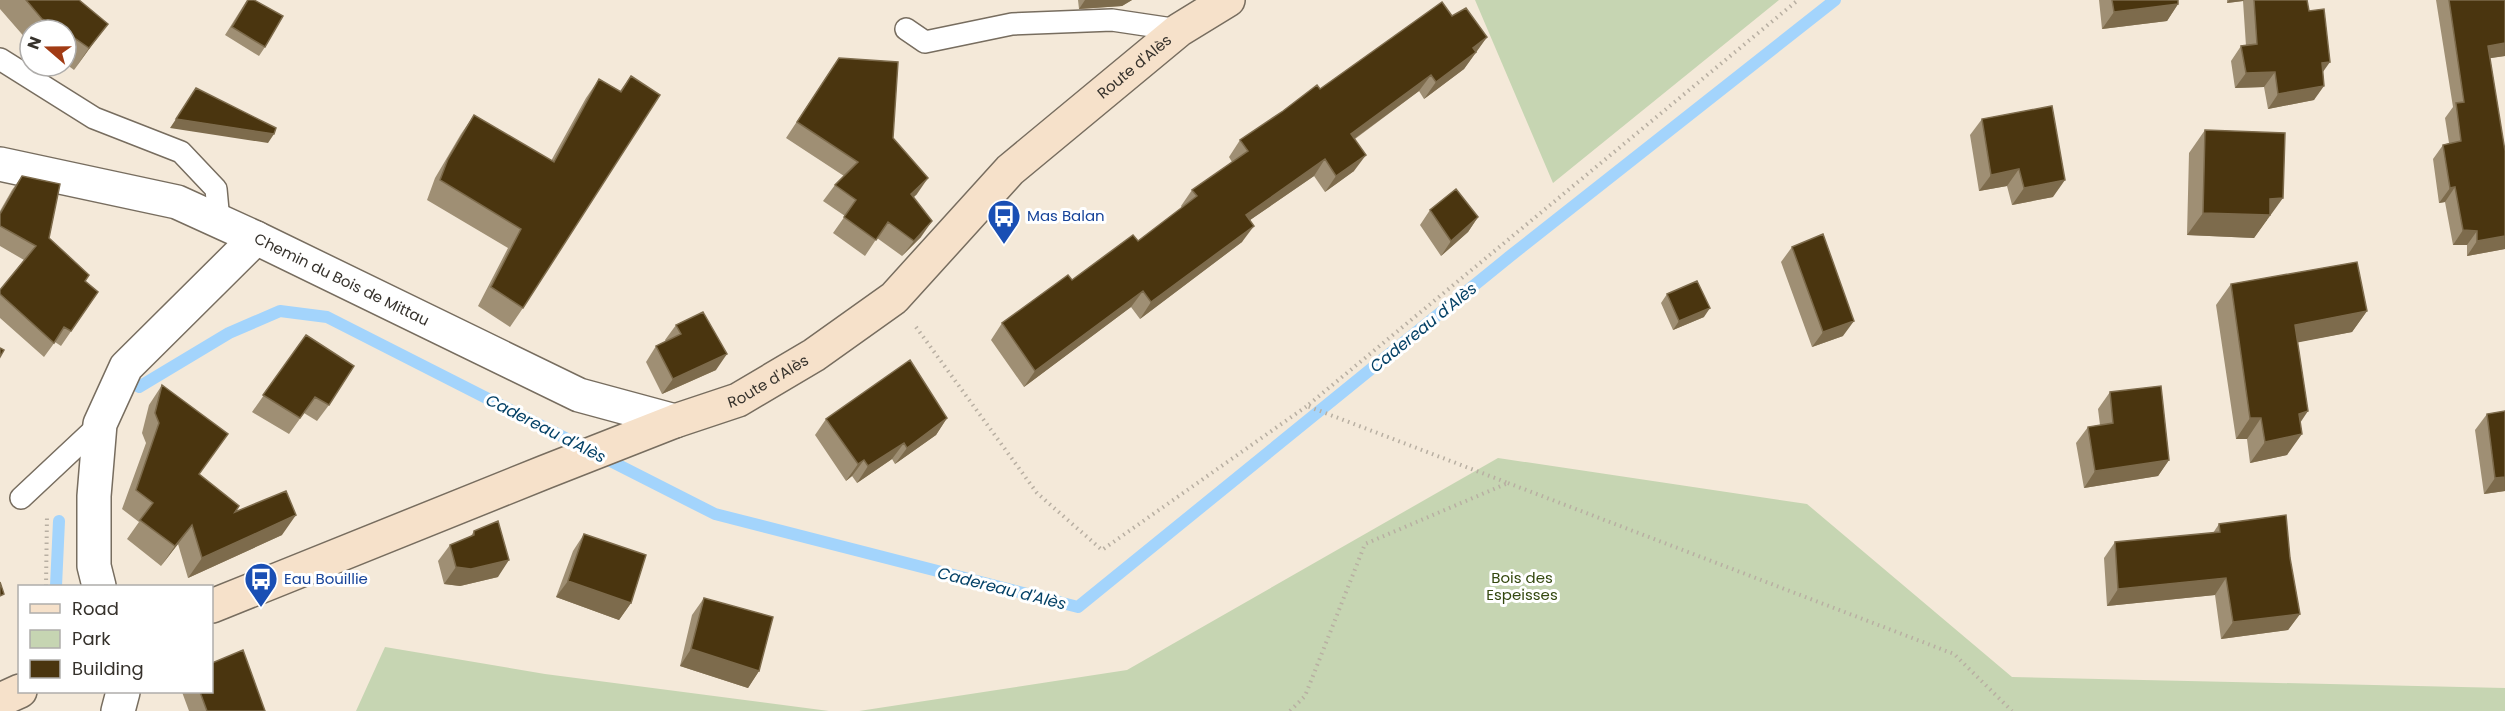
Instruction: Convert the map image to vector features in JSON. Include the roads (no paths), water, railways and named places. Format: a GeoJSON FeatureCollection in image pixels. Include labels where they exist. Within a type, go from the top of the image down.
{"type":"FeatureCollection","features":[{"type":"Feature","properties":{"kind":"main road","name":"Route d'Alès"},"geometry":{"type":"LineString","coordinates":[[213,606],[628,439],[738,400],[814,356],[894,298],[1010,170],[1179,30],[1228,0]]}},
{"type":"Feature","properties":{"kind":"main road"},"geometry":{"type":"LineString","coordinates":[[0,700],[18,692]]}},
{"type":"Feature","properties":{"kind":"street","name":"Chemin du Bois de Mittau"},"geometry":{"type":"LineString","coordinates":[[0,164],[177,202],[579,395],[675,421]]}},
{"type":"Feature","properties":{"kind":"street"},"geometry":{"type":"LineString","coordinates":[[99,585],[94,566],[94,496],[100,424],[126,367],[256,238]]}},
{"type":"Feature","properties":{"kind":"street"},"geometry":{"type":"LineString","coordinates":[[118,711],[123,693]]}},
{"type":"Feature","properties":{"kind":"lane"},"geometry":{"type":"LineString","coordinates":[[906,29],[925,42],[1012,24],[1112,20],[1179,30]]}},
{"type":"Feature","properties":{"kind":"lane"},"geometry":{"type":"LineString","coordinates":[[0,59],[94,118],[181,152],[216,189],[219,221]]}},
{"type":"Feature","properties":{"kind":"lane"},"geometry":{"type":"LineString","coordinates":[[21,498],[100,424]]}},
{"type":"Feature","properties":{"kind":"waterway","name":"Cadereau d'Alès"},"geometry":{"type":"LineString","coordinates":[[139,387],[229,333],[280,311],[327,317],[715,514],[1078,607],[1509,257],[1835,0]]}},
{"type":"Feature","properties":{"kind":"waterway","name":"Cadereau d'Alès"},"geometry":{"type":"LineString","coordinates":[[56,585],[59,521]]}},
{"type":"Feature","properties":{"kind":"place","name":"Mas Balan"},"geometry":{"type":"Point","coordinates":[1004,245]}},
{"type":"Feature","properties":{"kind":"place","name":"Eau Bouillie"},"geometry":{"type":"Point","coordinates":[261,608]}},
{"type":"Feature","properties":{"kind":"park label","name":"Bois des Espeisses"},"geometry":{"type":"Point","coordinates":[1522,586]}}]}
